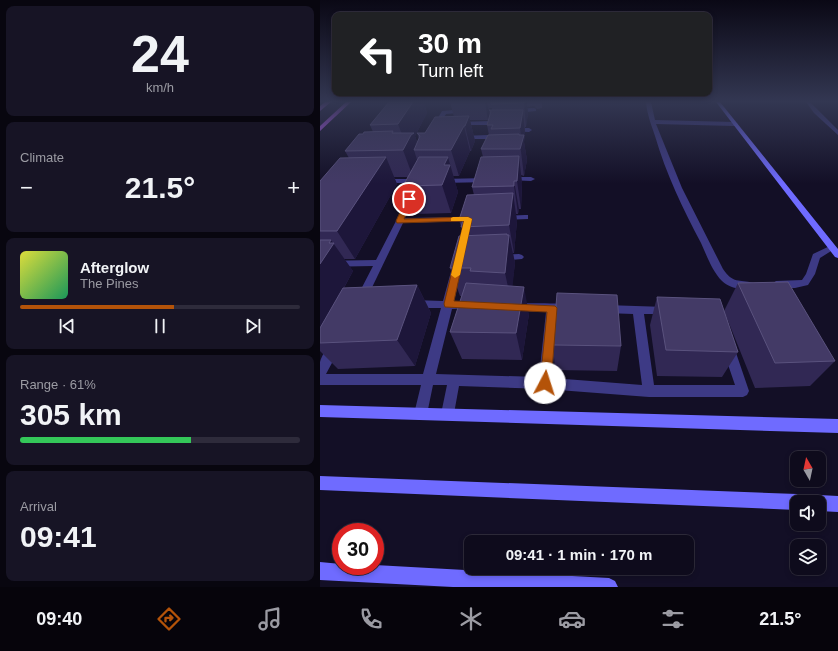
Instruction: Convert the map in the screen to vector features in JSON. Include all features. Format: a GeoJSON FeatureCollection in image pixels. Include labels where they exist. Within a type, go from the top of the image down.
{"type":"FeatureCollection","features":[{"type":"Feature","properties":{"kind":"street"},"geometry":{"type":"LineString","coordinates":[[486,144],[490,129]]}},
{"type":"Feature","properties":{"kind":"street"},"geometry":{"type":"LineString","coordinates":[[655,129],[675,183],[723,277],[734,286],[800,284],[806,282],[810,280],[816,256],[832,248]]}},
{"type":"Feature","properties":{"kind":"street"},"geometry":{"type":"LineString","coordinates":[[739,129],[838,255]]}},
{"type":"Feature","properties":{"kind":"street"},"geometry":{"type":"LineString","coordinates":[[505,130],[529,130]]}},
{"type":"Feature","properties":{"kind":"street"},"geometry":{"type":"LineString","coordinates":[[452,138],[488,137]]}},
{"type":"Feature","properties":{"kind":"street"},"geometry":{"type":"LineString","coordinates":[[476,184],[479,169]]}},
{"type":"Feature","properties":{"kind":"street"},"geometry":{"type":"LineString","coordinates":[[374,303],[357,306],[422,179]]}},
{"type":"Feature","properties":{"kind":"street"},"geometry":{"type":"LineString","coordinates":[[372,181],[422,179],[476,184],[496,180],[531,179]]}},
{"type":"Feature","properties":{"kind":"street"},"geometry":{"type":"LineString","coordinates":[[400,221],[469,215],[482,218]]}},
{"type":"Feature","properties":{"kind":"street"},"geometry":{"type":"LineString","coordinates":[[465,232],[469,215]]}},
{"type":"Feature","properties":{"kind":"street"},"geometry":{"type":"LineString","coordinates":[[497,218],[525,217]]}},
{"type":"Feature","properties":{"kind":"street"},"geometry":{"type":"LineString","coordinates":[[489,258],[519,257]]}},
{"type":"Feature","properties":{"kind":"street"},"geometry":{"type":"LineString","coordinates":[[421,414],[428,380],[459,260]]}},
{"type":"Feature","properties":{"kind":"street"},"geometry":{"type":"LineString","coordinates":[[320,264],[379,262]]}},
{"type":"Feature","properties":{"kind":"street"},"geometry":{"type":"LineString","coordinates":[[404,304],[480,305]]}},
{"type":"Feature","properties":{"kind":"street"},"geometry":{"type":"LineString","coordinates":[[504,306],[678,312]]}},
{"type":"Feature","properties":{"kind":"street"},"geometry":{"type":"LineString","coordinates":[[545,383],[552,308]]}},
{"type":"Feature","properties":{"kind":"street"},"geometry":{"type":"LineString","coordinates":[[638,310],[649,391]]}},
{"type":"Feature","properties":{"kind":"street"},"geometry":{"type":"LineString","coordinates":[[320,379],[454,380],[545,383],[649,391],[743,391],[725,335]]}},
{"type":"Feature","properties":{"kind":"street"},"geometry":{"type":"LineString","coordinates":[[320,372],[339,338]]}},
{"type":"Feature","properties":{"kind":"street"},"geometry":{"type":"LineString","coordinates":[[448,414],[454,380]]}},
{"type":"Feature","properties":{"kind":"street"},"geometry":{"type":"LineString","coordinates":[[320,411],[838,426]]}},
{"type":"Feature","properties":{"kind":"street"},"geometry":{"type":"LineString","coordinates":[[320,483],[790,502]]}},
{"type":"Feature","properties":{"kind":"street"},"geometry":{"type":"LineString","coordinates":[[826,503],[838,504]]}},
{"type":"Feature","properties":{"kind":"street"},"geometry":{"type":"LineString","coordinates":[[320,571],[609,587]]}},
{"type":"Feature","properties":{"kind":"building"},"geometry":{"type":"Polygon","coordinates":[[[427,129],[462,129],[451,150],[414,150],[420,136],[417,133],[425,133],[427,129]]]}},
{"type":"Feature","properties":{"kind":"building"},"geometry":{"type":"Polygon","coordinates":[[[393,131],[392,133],[414,133],[411,135],[403,150],[345,151],[359,134],[363,134],[364,132],[393,131]]]}},
{"type":"Feature","properties":{"kind":"building"},"geometry":{"type":"Polygon","coordinates":[[[488,135],[524,135],[520,149],[481,149],[488,135]]]}},
{"type":"Feature","properties":{"kind":"building"},"geometry":{"type":"Polygon","coordinates":[[[519,156],[517,181],[514,181],[514,186],[472,187],[481,157],[519,156]]]}},
{"type":"Feature","properties":{"kind":"building"},"geometry":{"type":"Polygon","coordinates":[[[386,157],[337,231],[320,231],[320,181],[340,158],[386,157]]]}},
{"type":"Feature","properties":{"kind":"building"},"geometry":{"type":"Polygon","coordinates":[[[419,157],[448,157],[444,165],[450,165],[442,185],[403,186],[419,157]]]}},
{"type":"Feature","properties":{"kind":"building"},"geometry":{"type":"Polygon","coordinates":[[[513,193],[509,225],[461,227],[463,220],[459,220],[467,195],[513,193]]]}},
{"type":"Feature","properties":{"kind":"building"},"geometry":{"type":"Polygon","coordinates":[[[509,235],[505,273],[470,271],[471,268],[450,268],[459,236],[509,235]]]}},
{"type":"Feature","properties":{"kind":"building"},"geometry":{"type":"Polygon","coordinates":[[[320,240],[331,240],[329,243],[334,243],[320,264],[320,240]]]}},
{"type":"Feature","properties":{"kind":"building"},"geometry":{"type":"Polygon","coordinates":[[[788,282],[835,361],[775,363],[738,283],[788,282]]]}},
{"type":"Feature","properties":{"kind":"building"},"geometry":{"type":"Polygon","coordinates":[[[466,283],[524,287],[516,333],[450,332],[466,283]]]}},
{"type":"Feature","properties":{"kind":"building"},"geometry":{"type":"Polygon","coordinates":[[[417,285],[397,340],[320,343],[320,328],[343,288],[417,285]]]}},
{"type":"Feature","properties":{"kind":"building"},"geometry":{"type":"Polygon","coordinates":[[[557,293],[617,295],[621,346],[553,345],[557,293]]]}},
{"type":"Feature","properties":{"kind":"building"},"geometry":{"type":"Polygon","coordinates":[[[657,297],[720,299],[738,352],[666,350],[657,297]]]}},
{"type":"Feature","properties":{"kind":"slow traffic"},"geometry":{"type":"LineString","coordinates":[[453,219],[468,219],[455,275]]}},
{"type":"Feature","properties":{"kind":"route"},"geometry":{"type":"LineString","coordinates":[[409,199],[400,221],[468,219],[448,304],[552,308],[545,383]]}}]}
